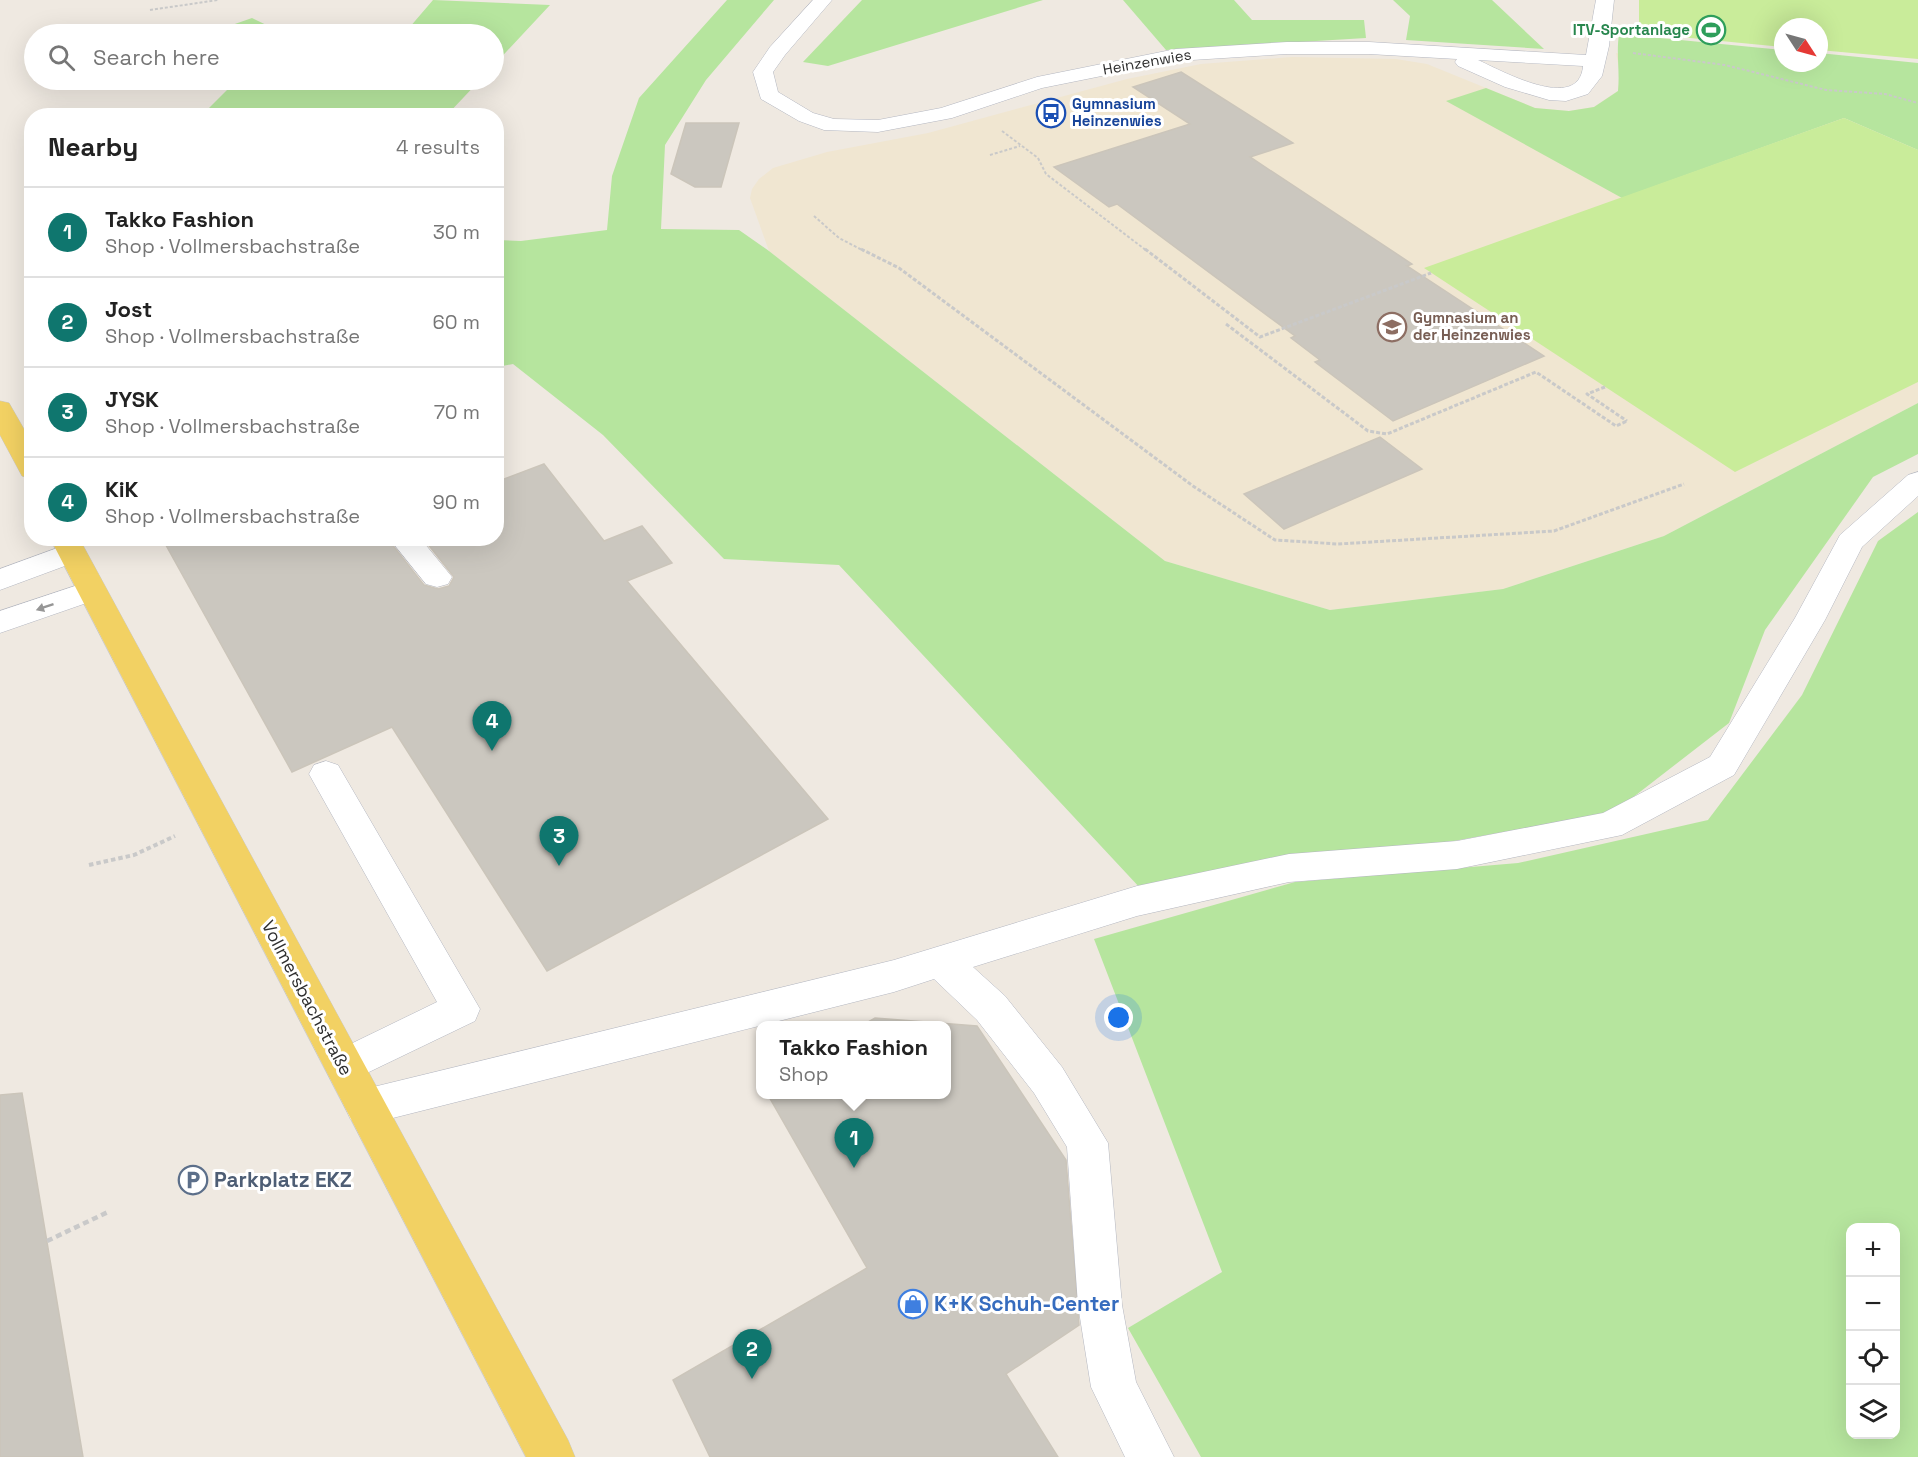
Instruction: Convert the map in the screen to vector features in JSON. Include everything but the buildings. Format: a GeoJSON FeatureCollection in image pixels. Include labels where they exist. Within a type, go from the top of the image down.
{"type":"FeatureCollection","features":[{"type":"Feature","properties":{"kind":"main road"},"geometry":{"type":"LineString","coordinates":[[0,409],[24,455]]}},
{"type":"Feature","properties":{"kind":"main road","name":"Vollmersbachstraße"},"geometry":{"type":"LineString","coordinates":[[67,546],[551,1457]]}},
{"type":"Feature","properties":{"kind":"street","name":"Heinzenwies"},"geometry":{"type":"LineString","coordinates":[[822,0],[777,51],[763,72],[768,95],[806,117],[832,125],[878,126],[945,114],[1037,83],[1176,55],[1287,48],[1369,48],[1443,54],[1596,55]]}},
{"type":"Feature","properties":{"kind":"street"},"geometry":{"type":"LineString","coordinates":[[1443,54],[1493,73],[1519,88],[1545,95],[1565,94],[1581,89],[1592,77],[1605,0]]}},
{"type":"Feature","properties":{"kind":"street"},"geometry":{"type":"LineString","coordinates":[[365,1107],[894,976],[1137,901],[1289,868],[1457,855],[1611,825],[1722,766],[1810,620],[1850,542],[1918,481]]}},
{"type":"Feature","properties":{"kind":"street"},"geometry":{"type":"LineString","coordinates":[[0,580],[67,546]]}},
{"type":"Feature","properties":{"kind":"street"},"geometry":{"type":"LineString","coordinates":[[410,546],[437,577]]}},
{"type":"Feature","properties":{"kind":"street"},"geometry":{"type":"LineString","coordinates":[[0,622],[90,591]]}},
{"type":"Feature","properties":{"kind":"street"},"geometry":{"type":"LineString","coordinates":[[326,774],[461,1009],[344,1066]]}},
{"type":"Feature","properties":{"kind":"street"},"geometry":{"type":"LineString","coordinates":[[940,961],[991,1008],[1048,1080],[1087,1143],[1100,1305],[1113,1387],[1150,1457]]}},
{"type":"Feature","properties":{"kind":"path"},"geometry":{"type":"LineString","coordinates":[[150,9],[218,0]]}},
{"type":"Feature","properties":{"kind":"path"},"geometry":{"type":"LineString","coordinates":[[1596,55],[1725,65],[1826,90],[1885,94],[1918,103]]}},
{"type":"Feature","properties":{"kind":"path"},"geometry":{"type":"LineString","coordinates":[[969,106],[1038,158],[1046,174],[1260,337],[1431,273]]}},
{"type":"Feature","properties":{"kind":"path"},"geometry":{"type":"LineString","coordinates":[[990,155],[1021,145]]}},
{"type":"Feature","properties":{"kind":"path"},"geometry":{"type":"LineString","coordinates":[[814,216],[839,238],[898,268],[1193,486],[1275,540],[1338,544],[1554,531],[1684,484]]}},
{"type":"Feature","properties":{"kind":"path"},"geometry":{"type":"LineString","coordinates":[[1237,320],[1226,324],[1368,431],[1387,434],[1536,372],[1616,426],[1627,421],[1587,394],[1605,387]]}},
{"type":"Feature","properties":{"kind":"path"},"geometry":{"type":"LineString","coordinates":[[89,865],[134,855],[161,843]]}},
{"type":"Feature","properties":{"kind":"path"},"geometry":{"type":"LineString","coordinates":[[47,1242],[110,1210]]}},
{"type":"Feature","properties":{"kind":"shaded area","name":"Gymnasium an der Heinzenwies"},"geometry":{"type":"Polygon","coordinates":[[[1616,53],[1844,118],[1918,150],[1918,403],[1664,536],[1503,589],[1330,610],[1165,561],[769,251],[750,198],[752,189],[759,179],[773,168],[827,152],[928,133],[1127,79],[1201,64],[1292,57],[1396,59],[1427,64],[1535,108],[1569,111],[1594,107],[1618,91],[1620,74],[1616,53]]]}},
{"type":"Feature","properties":{"kind":"green space"},"geometry":{"type":"Polygon","coordinates":[[[433,0],[550,5],[504,54],[504,24],[412,24],[433,0]]]}},
{"type":"Feature","properties":{"kind":"green space"},"geometry":{"type":"Polygon","coordinates":[[[727,0],[774,0],[706,80],[665,145],[661,229],[739,230],[769,251],[1165,561],[1330,610],[1503,589],[1664,536],[1918,403],[1918,454],[1873,477],[1765,630],[1729,723],[1614,812],[1404,850],[1141,889],[839,565],[724,559],[603,435],[513,364],[504,366],[504,240],[521,241],[607,230],[612,176],[639,98],[727,0]]]}},
{"type":"Feature","properties":{"kind":"green space"},"geometry":{"type":"Polygon","coordinates":[[[862,0],[1043,0],[828,66],[803,62],[862,0]]]}},
{"type":"Feature","properties":{"kind":"green space"},"geometry":{"type":"Polygon","coordinates":[[[1123,0],[1234,0],[1252,20],[1364,20],[1366,38],[1166,50],[1123,0]]]}},
{"type":"Feature","properties":{"kind":"green space"},"geometry":{"type":"Polygon","coordinates":[[[1393,0],[1492,0],[1544,49],[1406,40],[1410,16],[1393,0]]]}},
{"type":"Feature","properties":{"kind":"green space","name":"ITV-Sportanlage"},"geometry":{"type":"Polygon","coordinates":[[[1639,0],[1918,0],[1918,59],[1828,51],[1828,18],[1774,18],[1774,46],[1639,33],[1639,0]]]}},
{"type":"Feature","properties":{"kind":"green space"},"geometry":{"type":"Polygon","coordinates":[[[252,18],[264,24],[235,24],[252,18]]]}},
{"type":"Feature","properties":{"kind":"green space"},"geometry":{"type":"Polygon","coordinates":[[[1619,34],[1774,49],[1774,72],[1828,72],[1828,54],[1918,63],[1918,150],[1844,118],[1622,198],[1446,101],[1486,88],[1535,108],[1569,111],[1594,107],[1618,91],[1619,34]]]}},
{"type":"Feature","properties":{"kind":"green space"},"geometry":{"type":"Polygon","coordinates":[[[227,90],[471,90],[454,108],[209,108],[227,90]]]}},
{"type":"Feature","properties":{"kind":"green space"},"geometry":{"type":"Polygon","coordinates":[[[1844,118],[1918,150],[1918,382],[1735,472],[1424,268],[1844,118]]]}},
{"type":"Feature","properties":{"kind":"green space"},"geometry":{"type":"Polygon","coordinates":[[[1918,512],[1918,1457],[1201,1457],[1128,1328],[1222,1272],[1094,939],[1295,882],[1518,863],[1708,820],[1802,695],[1878,541],[1918,512]]]}},
{"type":"Feature","properties":{"kind":"place","name":"ITV-Sportanlage"},"geometry":{"type":"Point","coordinates":[1711,30]}},
{"type":"Feature","properties":{"kind":"place","name":"Gymnasium Heinzenwies"},"geometry":{"type":"Point","coordinates":[1051,113]}},
{"type":"Feature","properties":{"kind":"place","name":"Gymnasium an der Heinzenwies"},"geometry":{"type":"Point","coordinates":[1392,327]}},
{"type":"Feature","properties":{"kind":"place","name":"KiK"},"geometry":{"type":"Point","coordinates":[492,751]}},
{"type":"Feature","properties":{"kind":"place","name":"JYSK"},"geometry":{"type":"Point","coordinates":[559,866]}},
{"type":"Feature","properties":{"kind":"place","name":"Takko Fashion"},"geometry":{"type":"Point","coordinates":[854,1168]}},
{"type":"Feature","properties":{"kind":"place","name":"Parkplatz EKZ"},"geometry":{"type":"Point","coordinates":[193,1180]}},
{"type":"Feature","properties":{"kind":"place","name":"K+K Schuh-Center"},"geometry":{"type":"Point","coordinates":[913,1304]}},
{"type":"Feature","properties":{"kind":"place","name":"Jost"},"geometry":{"type":"Point","coordinates":[752,1379]}}]}
